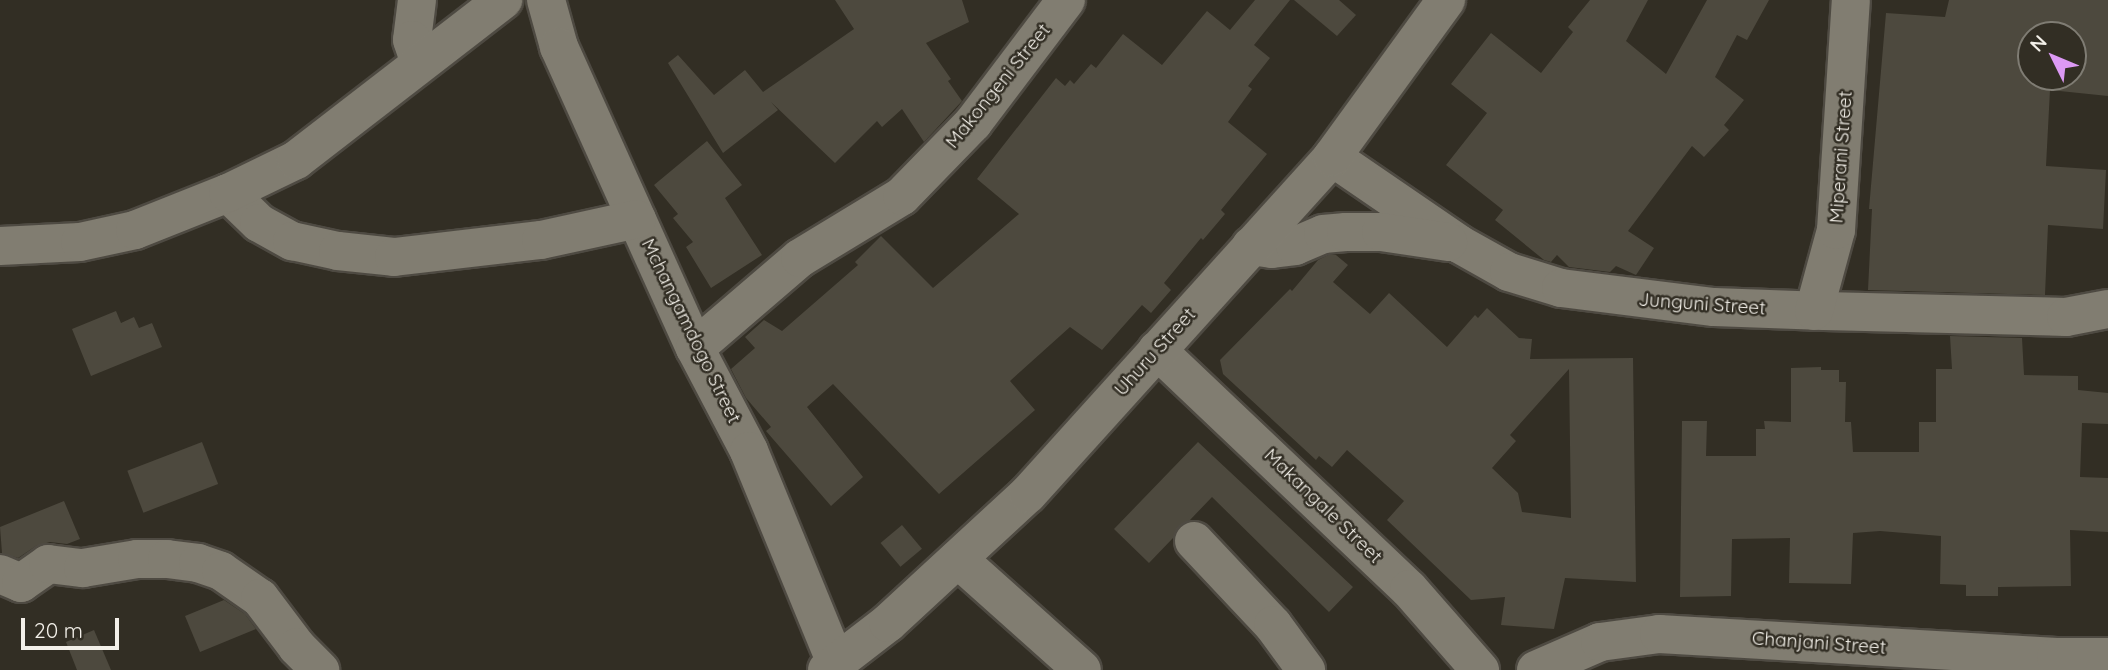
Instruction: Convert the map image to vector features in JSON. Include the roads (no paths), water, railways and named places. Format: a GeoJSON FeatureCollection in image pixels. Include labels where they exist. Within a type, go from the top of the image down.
{"type":"FeatureCollection","features":[{"type":"Feature","properties":{"kind":"street"},"geometry":{"type":"LineString","coordinates":[[417,0],[412,40],[420,63]]}},
{"type":"Feature","properties":{"kind":"street"},"geometry":{"type":"LineString","coordinates":[[0,246],[80,242],[135,230],[228,193],[296,160],[503,0]]}},
{"type":"Feature","properties":{"kind":"street","name":"Mchangamdogo Street"},"geometry":{"type":"LineString","coordinates":[[545,0],[559,47],[695,348],[749,451],[832,666]]}},
{"type":"Feature","properties":{"kind":"street","name":"Makongeni Street"},"geometry":{"type":"LineString","coordinates":[[695,348],[800,258],[902,196],[973,123],[1066,0]]}},
{"type":"Feature","properties":{"kind":"street","name":"Uhuru Street"},"geometry":{"type":"LineString","coordinates":[[832,666],[888,623],[1028,494],[1332,157],[1446,0]]}},
{"type":"Feature","properties":{"kind":"street","name":"Miperani Street"},"geometry":{"type":"LineString","coordinates":[[1814,311],[1836,230],[1851,0]]}},
{"type":"Feature","properties":{"kind":"street","name":"Junguni Street"},"geometry":{"type":"LineString","coordinates":[[1332,157],[1459,244],[1509,272],[1561,288],[1700,305],[1814,311],[2066,317],[2108,309]]}},
{"type":"Feature","properties":{"kind":"street"},"geometry":{"type":"LineString","coordinates":[[228,193],[259,223],[292,241],[338,251],[394,257],[541,240],[637,219]]}},
{"type":"Feature","properties":{"kind":"street"},"geometry":{"type":"LineString","coordinates":[[1251,246],[1283,248],[1323,234],[1346,232],[1381,232],[1459,244]]}},
{"type":"Feature","properties":{"kind":"street","name":"Makangale Street"},"geometry":{"type":"LineString","coordinates":[[1157,350],[1409,589],[1480,670]]}},
{"type":"Feature","properties":{"kind":"street"},"geometry":{"type":"LineString","coordinates":[[1194,541],[1273,625],[1306,670]]}},
{"type":"Feature","properties":{"kind":"street"},"geometry":{"type":"LineString","coordinates":[[7,587],[48,564],[83,568],[137,559],[198,563],[221,570],[260,598],[297,648],[320,670]]}},
{"type":"Feature","properties":{"kind":"street"},"geometry":{"type":"LineString","coordinates":[[958,559],[1082,670]]}},
{"type":"Feature","properties":{"kind":"street","name":"Chanjani Street"},"geometry":{"type":"LineString","coordinates":[[1536,670],[1600,642],[1659,634],[2052,664],[2108,657]]}}]}
